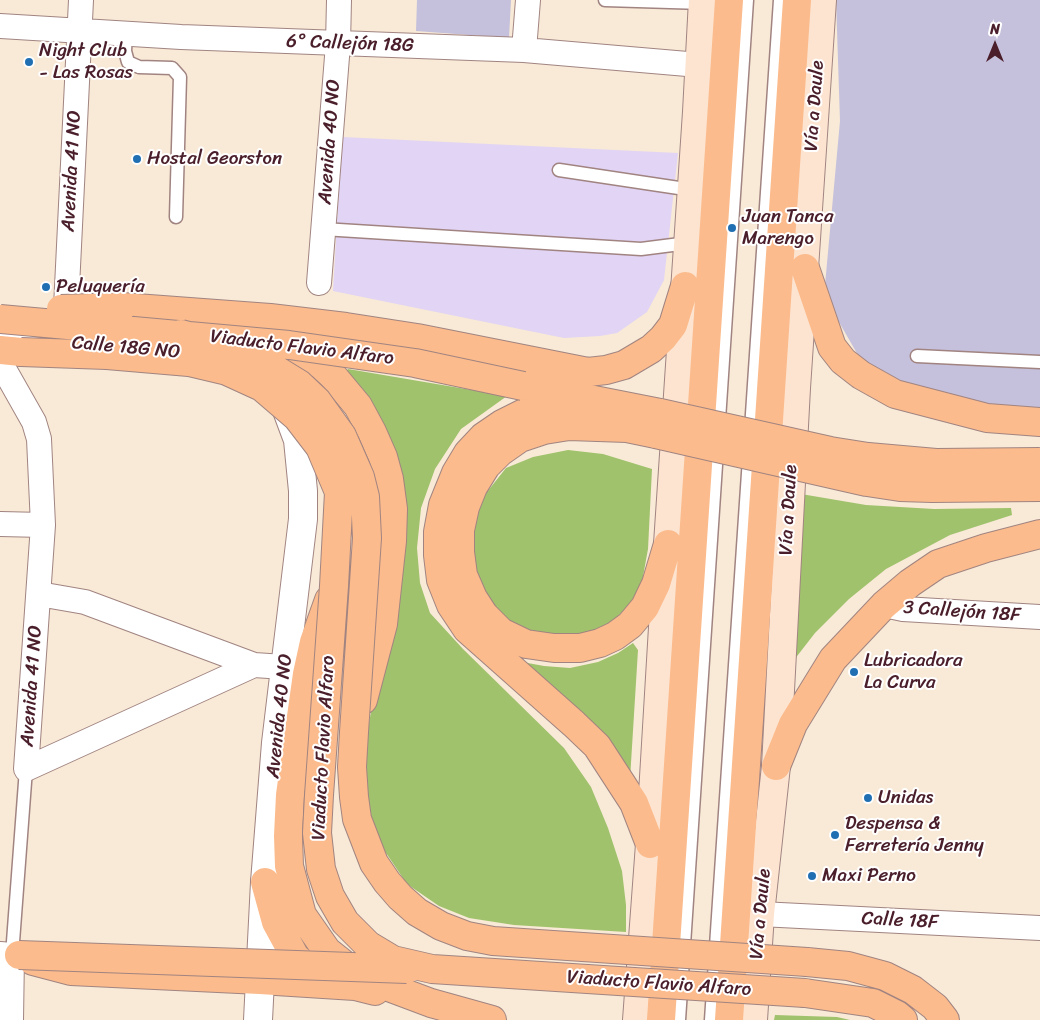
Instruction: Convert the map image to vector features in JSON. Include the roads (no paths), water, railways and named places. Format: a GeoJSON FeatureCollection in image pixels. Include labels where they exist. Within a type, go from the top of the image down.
{"type":"FeatureCollection","features":[{"type":"Feature","properties":{"kind":"main road","name":"Vía a Daule"},"geometry":{"type":"LineString","coordinates":[[729,1020],[798,0]]}},
{"type":"Feature","properties":{"kind":"main road","name":"Vía a Daule"},"geometry":{"type":"LineString","coordinates":[[753,1020],[760,914],[776,766],[796,388],[822,0]]}},
{"type":"Feature","properties":{"kind":"main road"},"geometry":{"type":"LineString","coordinates":[[637,1020],[650,844],[699,65],[712,1]]}},
{"type":"Feature","properties":{"kind":"main road"},"geometry":{"type":"LineString","coordinates":[[661,1020],[712,1]]}},
{"type":"Feature","properties":{"kind":"main road"},"geometry":{"type":"LineString","coordinates":[[805,268],[832,347],[843,361],[861,375],[895,394],[987,418],[1040,422]]}},
{"type":"Feature","properties":{"kind":"main road"},"geometry":{"type":"LineString","coordinates":[[0,312],[122,307],[270,318],[417,338],[525,373],[588,372],[624,365],[639,358],[663,338],[673,325],[685,286]]}},
{"type":"Feature","properties":{"kind":"main road","name":"Viaducto Flavio Alfaro"},"geometry":{"type":"LineString","coordinates":[[0,319],[180,343],[353,353],[415,363],[525,373],[618,405],[658,423]]}},
{"type":"Feature","properties":{"kind":"main road"},"geometry":{"type":"LineString","coordinates":[[180,343],[306,360],[320,364],[333,376],[358,406],[372,432],[390,479],[393,509],[392,541],[383,624],[354,732]]}},
{"type":"Feature","properties":{"kind":"main road"},"geometry":{"type":"LineString","coordinates":[[180,343],[232,347],[260,360],[299,384],[329,417],[342,436],[353,458],[365,497],[367,517],[352,767],[355,805],[358,819],[374,863],[400,897],[417,912],[441,926],[476,938],[493,941],[848,966],[885,976],[913,990],[936,1007],[945,1020]]}},
{"type":"Feature","properties":{"kind":"main road","name":"Viaducto Flavio Alfaro"},"geometry":{"type":"LineString","coordinates":[[0,350],[107,355],[189,362],[227,371],[262,387],[297,417],[320,446],[339,492],[317,833],[321,869],[330,896],[345,922],[368,945],[393,960],[432,969],[806,993],[872,1003],[903,1020]]}},
{"type":"Feature","properties":{"kind":"main road"},"geometry":{"type":"LineString","coordinates":[[618,405],[552,405],[526,412],[502,424],[483,437],[468,453],[456,473],[443,505],[438,532],[438,555],[441,580],[451,605],[467,629],[597,746],[634,803],[650,844]]}},
{"type":"Feature","properties":{"kind":"main road"},"geometry":{"type":"LineString","coordinates":[[668,544],[656,584],[646,607],[630,625],[615,636],[600,643],[580,648],[554,648],[526,644],[501,632],[484,615],[473,598],[464,575],[460,552],[460,530],[465,507],[473,486],[486,466],[500,452],[520,438],[544,430],[569,426],[627,428],[658,423],[868,457],[936,463],[1040,462]]}},
{"type":"Feature","properties":{"kind":"main road"},"geometry":{"type":"LineString","coordinates":[[658,423],[867,482],[932,488],[1040,487]]}},
{"type":"Feature","properties":{"kind":"main road"},"geometry":{"type":"LineString","coordinates":[[776,766],[793,724],[833,659],[884,604],[938,564],[986,548],[1040,534]]}},
{"type":"Feature","properties":{"kind":"main road"},"geometry":{"type":"LineString","coordinates":[[334,586],[314,642],[307,674],[290,795],[289,866],[302,915],[326,951],[351,970],[375,982],[431,1003]]}},
{"type":"Feature","properties":{"kind":"main road"},"geometry":{"type":"LineString","coordinates":[[265,882],[276,922],[294,957],[309,969],[355,986],[431,1003],[492,1020]]}},
{"type":"Feature","properties":{"kind":"main road"},"geometry":{"type":"LineString","coordinates":[[10,955],[321,967],[432,969]]}},
{"type":"Feature","properties":{"kind":"main road"},"geometry":{"type":"LineString","coordinates":[[10,955],[70,971],[355,986]]}},
{"type":"Feature","properties":{"kind":"street","name":"Avenida 41 NO"},"geometry":{"type":"LineString","coordinates":[[64,342],[81,0]]}},
{"type":"Feature","properties":{"kind":"street","name":"Avenida 40 NO"},"geometry":{"type":"LineString","coordinates":[[319,283],[338,44],[339,0]]}},
{"type":"Feature","properties":{"kind":"street"},"geometry":{"type":"LineString","coordinates":[[524,50],[528,0]]}},
{"type":"Feature","properties":{"kind":"street","name":"6° Callejón 18G"},"geometry":{"type":"LineString","coordinates":[[0,26],[338,44],[524,50],[699,65]]}},
{"type":"Feature","properties":{"kind":"street","name":"Calle 18G NO"},"geometry":{"type":"LineString","coordinates":[[0,336],[64,342],[180,343],[255,373],[272,384],[290,414]]}},
{"type":"Feature","properties":{"kind":"street","name":"Avenida 41 NO"},"geometry":{"type":"LineString","coordinates":[[0,362],[34,422],[38,439],[43,525],[26,769]]}},
{"type":"Feature","properties":{"kind":"street","name":"Avenida 40 NO"},"geometry":{"type":"LineString","coordinates":[[258,1020],[265,882],[275,753],[303,519],[304,491],[298,440],[290,414]]}},
{"type":"Feature","properties":{"kind":"street"},"geometry":{"type":"LineString","coordinates":[[0,524],[43,525]]}},
{"type":"Feature","properties":{"kind":"street"},"geometry":{"type":"LineString","coordinates":[[39,594],[85,602],[254,665],[284,667]]}},
{"type":"Feature","properties":{"kind":"street","name":"3 Callejón 18F"},"geometry":{"type":"LineString","coordinates":[[884,604],[903,609],[1040,617]]}},
{"type":"Feature","properties":{"kind":"street"},"geometry":{"type":"LineString","coordinates":[[26,769],[254,665]]}},
{"type":"Feature","properties":{"kind":"street","name":"Calle 18F"},"geometry":{"type":"LineString","coordinates":[[760,914],[1040,928]]}},
{"type":"Feature","properties":{"kind":"street","name":"Avenida 41 NO"},"geometry":{"type":"LineString","coordinates":[[10,955],[11,1020]]}},
{"type":"Feature","properties":{"kind":"lane"},"geometry":{"type":"LineString","coordinates":[[605,0],[712,1]]}},
{"type":"Feature","properties":{"kind":"lane"},"geometry":{"type":"LineString","coordinates":[[679,1020],[747,0]]}},
{"type":"Feature","properties":{"kind":"lane"},"geometry":{"type":"LineString","coordinates":[[710,1020],[780,0]]}},
{"type":"Feature","properties":{"kind":"lane"},"geometry":{"type":"LineString","coordinates":[[126,33],[125,51],[128,62],[139,66],[172,68],[180,77],[176,217]]}},
{"type":"Feature","properties":{"kind":"lane"},"geometry":{"type":"LineString","coordinates":[[559,170],[692,190]]}},
{"type":"Feature","properties":{"kind":"lane"},"geometry":{"type":"LineString","coordinates":[[323,229],[641,249],[688,243]]}},
{"type":"Feature","properties":{"kind":"lane"},"geometry":{"type":"LineString","coordinates":[[917,356],[1040,362]]}},
{"type":"Feature","properties":{"kind":"lane","name":"Avenida 41 NO"},"geometry":{"type":"LineString","coordinates":[[10,955],[26,769]]}},
{"type":"Feature","properties":{"kind":"place","name":"Night Club - Las Rosas"},"geometry":{"type":"Point","coordinates":[29,62]}},
{"type":"Feature","properties":{"kind":"place","name":"Hostal Georston"},"geometry":{"type":"Point","coordinates":[137,159]}},
{"type":"Feature","properties":{"kind":"place","name":"Juan Tanca Marengo"},"geometry":{"type":"Point","coordinates":[732,228]}},
{"type":"Feature","properties":{"kind":"place","name":"Peluquería"},"geometry":{"type":"Point","coordinates":[46,287]}},
{"type":"Feature","properties":{"kind":"place","name":"Lubricadora La Curva"},"geometry":{"type":"Point","coordinates":[854,672]}},
{"type":"Feature","properties":{"kind":"place","name":"Unidas"},"geometry":{"type":"Point","coordinates":[868,798]}},
{"type":"Feature","properties":{"kind":"place","name":"Despensa & Ferretería Jenny"},"geometry":{"type":"Point","coordinates":[835,835]}},
{"type":"Feature","properties":{"kind":"place","name":"Maxi Perno"},"geometry":{"type":"Point","coordinates":[812,876]}}]}
